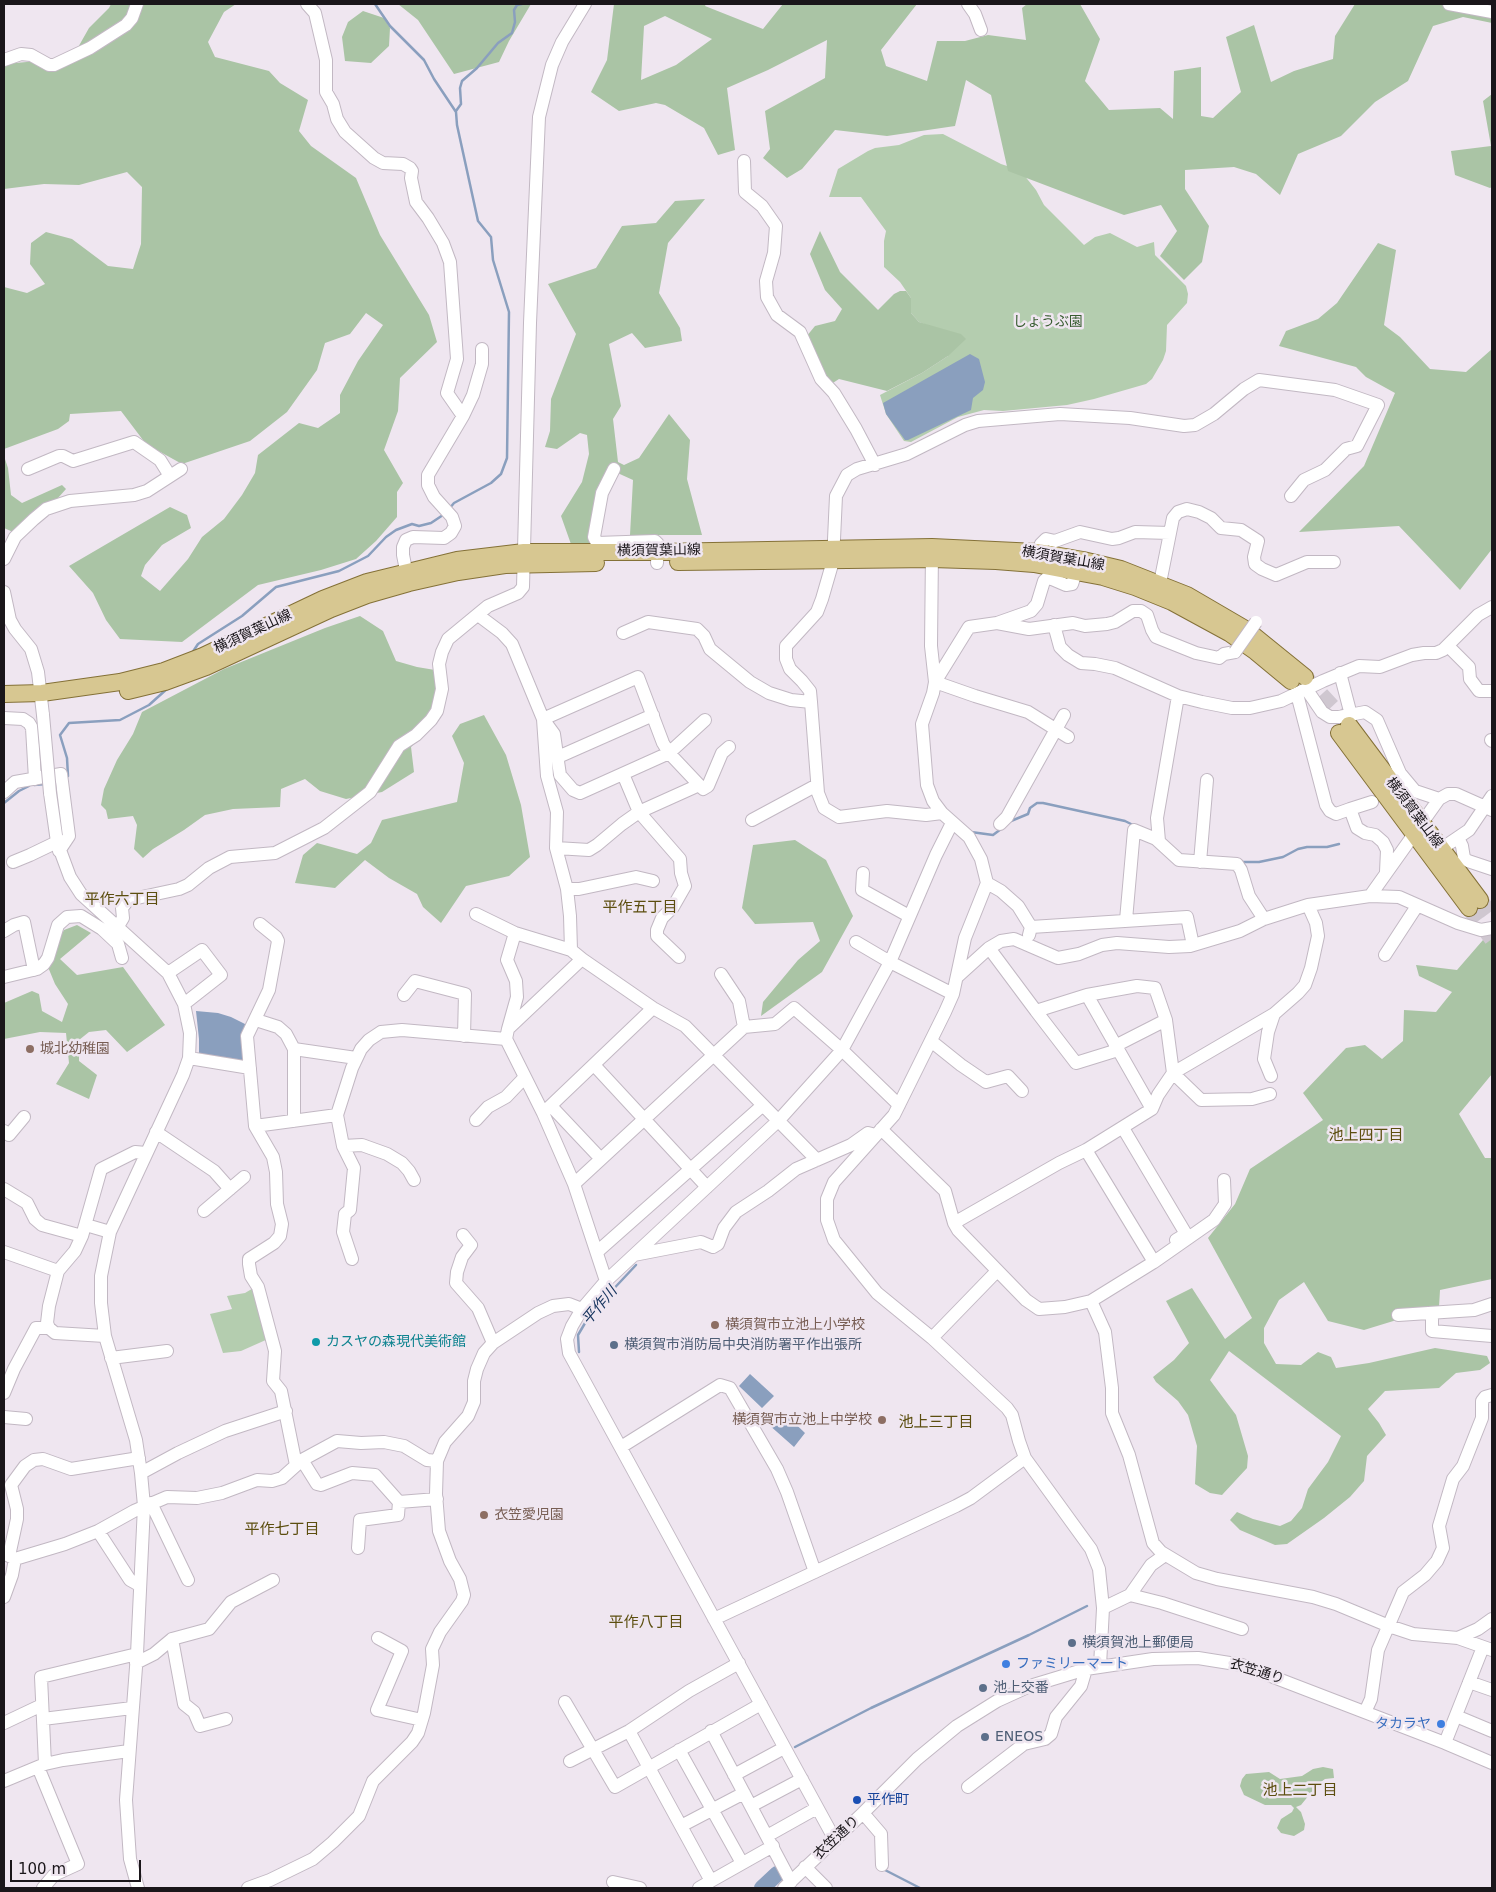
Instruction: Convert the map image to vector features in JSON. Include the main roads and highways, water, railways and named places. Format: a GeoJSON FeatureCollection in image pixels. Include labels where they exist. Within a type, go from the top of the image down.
{"type":"FeatureCollection","features":[{"type":"Feature","properties":{"kind":"main road","name":"横須賀葉山線"},"geometry":{"type":"LineString","coordinates":[[4,704],[42,704],[120,682],[161,677],[201,663],[323,600],[367,582],[408,577],[457,560],[506,552],[524,558],[658,557],[833,554],[932,553],[1037,552],[1121,569],[1187,595],[1247,630],[1301,687],[1229,633],[1172,602],[1135,587],[1103,577],[1024,563],[932,553]]}},
{"type":"Feature","properties":{"kind":"main road","name":"横須賀葉山線"},"geometry":{"type":"LineString","coordinates":[[4,694],[42,704]]}},
{"type":"Feature","properties":{"kind":"main road","name":"横須賀葉山線"},"geometry":{"type":"LineString","coordinates":[[1346,724],[1418,829],[1474,904],[1441,849],[1418,829]]}},
{"type":"Feature","properties":{"kind":"water"},"geometry":{"type":"Polygon","coordinates":[[[970,354],[979,359],[985,382],[983,390],[973,398],[971,410],[905,440],[886,414],[883,403],[970,354]]]}},
{"type":"Feature","properties":{"kind":"water"},"geometry":{"type":"Polygon","coordinates":[[[196,1011],[218,1013],[249,1026],[244,1063],[199,1055],[196,1011]]]}},
{"type":"Feature","properties":{"kind":"water"},"geometry":{"type":"Polygon","coordinates":[[[750,1374],[774,1396],[762,1408],[739,1386],[750,1374]]]}},
{"type":"Feature","properties":{"kind":"water"},"geometry":{"type":"Polygon","coordinates":[[[782,1411],[805,1433],[794,1447],[768,1424],[782,1411]]]}},
{"type":"Feature","properties":{"kind":"waterway"},"geometry":{"type":"LineString","coordinates":[[375,4],[390,26],[424,60],[456,112],[457,125],[478,221],[491,237],[493,260],[509,312],[507,458],[501,474],[491,483],[454,503],[449,509]]}},
{"type":"Feature","properties":{"kind":"waterway"},"geometry":{"type":"LineString","coordinates":[[456,111],[461,104],[460,88],[462,81],[477,68],[498,43],[512,33],[515,22],[514,10],[517,5],[522,4]]}},
{"type":"Feature","properties":{"kind":"waterway"},"geometry":{"type":"LineString","coordinates":[[192,653],[198,644],[242,616],[276,587],[339,571],[368,556],[386,537],[396,530],[412,524],[419,526],[431,523],[443,515]]}},
{"type":"Feature","properties":{"kind":"waterway"},"geometry":{"type":"LineString","coordinates":[[65,777],[68,776],[67,758],[60,735],[69,723],[120,720],[149,705],[168,688]]}},
{"type":"Feature","properties":{"kind":"waterway"},"geometry":{"type":"LineString","coordinates":[[34,785],[46,784]]}},
{"type":"Feature","properties":{"kind":"waterway"},"geometry":{"type":"LineString","coordinates":[[4,803],[29,786]]}},
{"type":"Feature","properties":{"kind":"waterway"},"geometry":{"type":"LineString","coordinates":[[1011,821],[1028,814],[1030,808],[1037,803],[1043,803],[1125,821],[1135,826]]}},
{"type":"Feature","properties":{"kind":"waterway"},"geometry":{"type":"LineString","coordinates":[[971,832],[993,835],[1001,829]]}},
{"type":"Feature","properties":{"kind":"waterway"},"geometry":{"type":"LineString","coordinates":[[1241,862],[1259,862],[1283,857],[1298,849],[1327,847],[1339,844]]}},
{"type":"Feature","properties":{"kind":"waterway","name":"平作川"},"geometry":{"type":"LineString","coordinates":[[579,1352],[578,1335],[591,1313],[636,1265]]}},
{"type":"Feature","properties":{"kind":"waterway"},"geometry":{"type":"LineString","coordinates":[[795,1747],[871,1708],[1087,1606]]}},
{"type":"Feature","properties":{"kind":"waterway"},"geometry":{"type":"LineString","coordinates":[[883,1869],[920,1888]]}},
{"type":"Feature","properties":{"kind":"waterway","name":"平作川"},"geometry":{"type":"LineString","coordinates":[[762,1888],[777,1874]]}},
{"type":"Feature","properties":{"kind":"tunnel"},"geometry":{"type":"LineString","coordinates":[[1305,677],[1349,725]]}},
{"type":"Feature","properties":{"kind":"tunnel"},"geometry":{"type":"LineString","coordinates":[[1480,900],[1492,916]]}},
{"type":"Feature","properties":{"kind":"tunnel"},"geometry":{"type":"LineString","coordinates":[[1469,908],[1492,939]]}},
{"type":"Feature","properties":{"kind":"place","name":"城北幼稚園"},"geometry":{"type":"Point","coordinates":[30,1049]}},
{"type":"Feature","properties":{"kind":"place","name":"横須賀市立池上小学校"},"geometry":{"type":"Point","coordinates":[715,1325]}},
{"type":"Feature","properties":{"kind":"place","name":"カスヤの森現代美術館"},"geometry":{"type":"Point","coordinates":[316,1342]}},
{"type":"Feature","properties":{"kind":"place","name":"横須賀市消防局中央消防署平作出張所"},"geometry":{"type":"Point","coordinates":[614,1345]}},
{"type":"Feature","properties":{"kind":"place","name":"横須賀市立池上中学校"},"geometry":{"type":"Point","coordinates":[882,1420]}},
{"type":"Feature","properties":{"kind":"place","name":"衣笠愛児園"},"geometry":{"type":"Point","coordinates":[484,1515]}},
{"type":"Feature","properties":{"kind":"place","name":"横須賀池上郵便局"},"geometry":{"type":"Point","coordinates":[1072,1643]}},
{"type":"Feature","properties":{"kind":"place","name":"ファミリーマート"},"geometry":{"type":"Point","coordinates":[1006,1664]}},
{"type":"Feature","properties":{"kind":"place","name":"池上交番"},"geometry":{"type":"Point","coordinates":[983,1688]}},
{"type":"Feature","properties":{"kind":"place","name":"タカラヤ"},"geometry":{"type":"Point","coordinates":[1441,1724]}},
{"type":"Feature","properties":{"kind":"place","name":"ENEOS"},"geometry":{"type":"Point","coordinates":[985,1737]}},
{"type":"Feature","properties":{"kind":"place","name":"平作町"},"geometry":{"type":"Point","coordinates":[857,1800]}},
{"type":"Feature","properties":{"kind":"district","name":"平作六丁目"},"geometry":{"type":"Point","coordinates":[122,900]}},
{"type":"Feature","properties":{"kind":"district","name":"平作五丁目"},"geometry":{"type":"Point","coordinates":[640,908]}},
{"type":"Feature","properties":{"kind":"district","name":"池上四丁目"},"geometry":{"type":"Point","coordinates":[1366,1136]}},
{"type":"Feature","properties":{"kind":"district","name":"池上三丁目"},"geometry":{"type":"Point","coordinates":[936,1423]}},
{"type":"Feature","properties":{"kind":"district","name":"平作七丁目"},"geometry":{"type":"Point","coordinates":[282,1530]}},
{"type":"Feature","properties":{"kind":"district","name":"平作八丁目"},"geometry":{"type":"Point","coordinates":[646,1623]}},
{"type":"Feature","properties":{"kind":"district","name":"池上二丁目"},"geometry":{"type":"Point","coordinates":[1300,1791]}},
{"type":"Feature","properties":{"kind":"park label","name":"しょうぶ園"},"geometry":{"type":"Point","coordinates":[1048,322]}}]}
